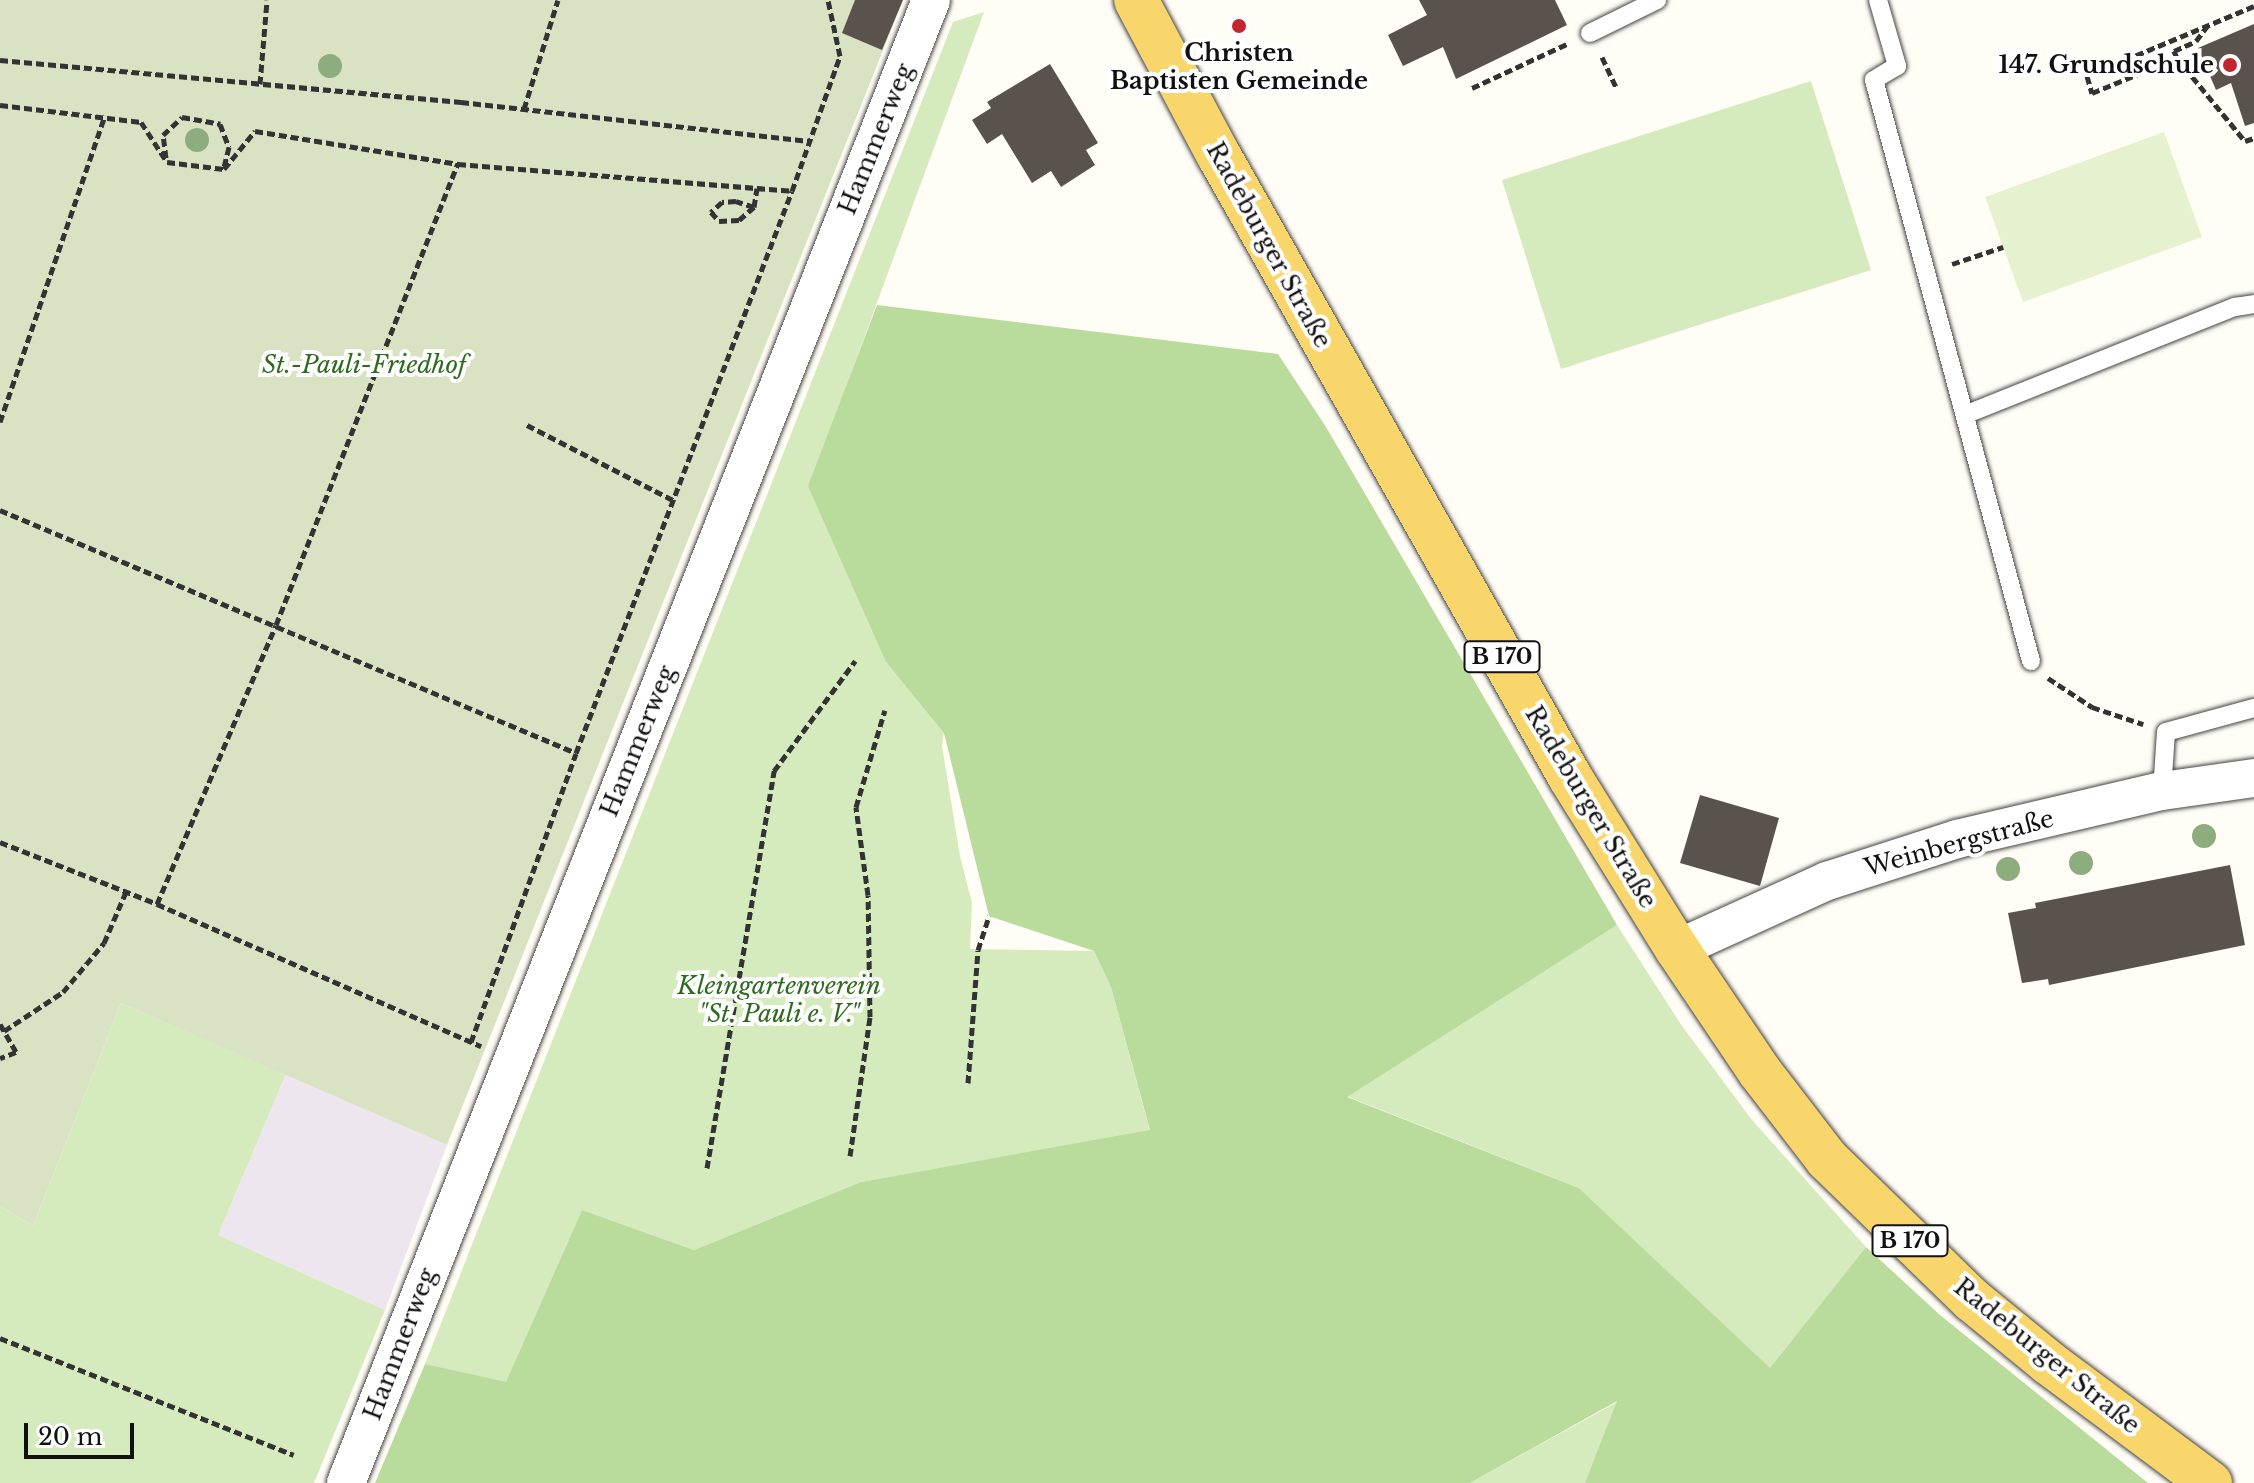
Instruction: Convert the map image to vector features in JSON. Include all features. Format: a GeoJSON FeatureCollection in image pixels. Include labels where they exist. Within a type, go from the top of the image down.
{"type":"FeatureCollection","features":[{"type":"Feature","properties":{"kind":"main road","name":"Radeburger Straße"},"geometry":{"type":"LineString","coordinates":[[1136,0],[1218,154],[1570,777],[1677,949],[1760,1072],[1827,1159],[1972,1300],[2049,1363],[2210,1483]]}},
{"type":"Feature","properties":{"kind":"street","name":"Hammerweg"},"geometry":{"type":"LineString","coordinates":[[346,1483],[931,0]]}},
{"type":"Feature","properties":{"kind":"street","name":"Weinbergstraße"},"geometry":{"type":"LineString","coordinates":[[1677,949],[1827,881],[1957,839],[2162,791],[2254,778]]}},
{"type":"Feature","properties":{"kind":"lane"},"geometry":{"type":"LineString","coordinates":[[1590,33],[1657,0]]}},
{"type":"Feature","properties":{"kind":"lane"},"geometry":{"type":"LineString","coordinates":[[1878,0],[1897,66],[1874,80],[1924,273],[1967,414],[2031,661]]}},
{"type":"Feature","properties":{"kind":"lane"},"geometry":{"type":"LineString","coordinates":[[1967,414],[2235,307],[2254,304]]}},
{"type":"Feature","properties":{"kind":"lane"},"geometry":{"type":"LineString","coordinates":[[2162,791],[2166,732],[2254,708]]}},
{"type":"Feature","properties":{"kind":"path"},"geometry":{"type":"LineString","coordinates":[[260,84],[267,0]]}},
{"type":"Feature","properties":{"kind":"path"},"geometry":{"type":"LineString","coordinates":[[524,109],[558,0]]}},
{"type":"Feature","properties":{"kind":"path"},"geometry":{"type":"LineString","coordinates":[[0,842],[157,904],[471,1042],[576,753],[792,191],[840,56],[828,0]]}},
{"type":"Feature","properties":{"kind":"path"},"geometry":{"type":"LineString","coordinates":[[2177,58],[2092,93],[2087,76],[2254,6]]}},
{"type":"Feature","properties":{"kind":"path"},"geometry":{"type":"LineString","coordinates":[[2208,24],[2196,41],[2174,51],[2245,141],[2254,138]]}},
{"type":"Feature","properties":{"kind":"path"},"geometry":{"type":"LineString","coordinates":[[1472,88],[1590,33],[1617,89]]}},
{"type":"Feature","properties":{"kind":"path"},"geometry":{"type":"LineString","coordinates":[[0,60],[524,109],[809,141]]}},
{"type":"Feature","properties":{"kind":"path"},"geometry":{"type":"LineString","coordinates":[[0,105],[141,122],[167,162],[224,169]]}},
{"type":"Feature","properties":{"kind":"path"},"geometry":{"type":"LineString","coordinates":[[0,422],[105,116]]}},
{"type":"Feature","properties":{"kind":"path"},"geometry":{"type":"LineString","coordinates":[[167,162],[163,135],[182,117],[220,124],[229,147],[224,169]]}},
{"type":"Feature","properties":{"kind":"path"},"geometry":{"type":"LineString","coordinates":[[224,169],[255,131],[458,164],[792,191]]}},
{"type":"Feature","properties":{"kind":"path"},"geometry":{"type":"LineString","coordinates":[[157,904],[276,625],[458,164]]}},
{"type":"Feature","properties":{"kind":"path"},"geometry":{"type":"LineString","coordinates":[[754,207],[736,201],[722,202],[711,212],[719,221],[739,220],[754,207],[757,188]]}},
{"type":"Feature","properties":{"kind":"path"},"geometry":{"type":"LineString","coordinates":[[1924,273],[2003,247]]}},
{"type":"Feature","properties":{"kind":"path"},"geometry":{"type":"LineString","coordinates":[[527,425],[673,500]]}},
{"type":"Feature","properties":{"kind":"path"},"geometry":{"type":"LineString","coordinates":[[0,510],[576,753]]}},
{"type":"Feature","properties":{"kind":"path"},"geometry":{"type":"LineString","coordinates":[[707,1168],[774,771],[855,661]]}},
{"type":"Feature","properties":{"kind":"path"},"geometry":{"type":"LineString","coordinates":[[2031,661],[2055,685],[2092,707],[2166,732]]}},
{"type":"Feature","properties":{"kind":"path"},"geometry":{"type":"LineString","coordinates":[[850,1156],[870,1017],[868,895],[856,807],[885,710]]}},
{"type":"Feature","properties":{"kind":"path"},"geometry":{"type":"LineString","coordinates":[[4,1031],[63,992],[104,943],[126,892]]}},
{"type":"Feature","properties":{"kind":"path"},"geometry":{"type":"LineString","coordinates":[[968,1083],[978,950],[989,916]]}},
{"type":"Feature","properties":{"kind":"path"},"geometry":{"type":"LineString","coordinates":[[0,1024],[16,1052],[0,1058]]}},
{"type":"Feature","properties":{"kind":"path"},"geometry":{"type":"LineString","coordinates":[[0,1338],[294,1455]]}},
{"type":"Feature","properties":{"kind":"shaded area"},"geometry":{"type":"Polygon","coordinates":[[[286,1074],[447,1145],[385,1310],[218,1235],[286,1074]]]}},
{"type":"Feature","properties":{"kind":"green space","name":"St.-Pauli-Friedhof"},"geometry":{"type":"Polygon","coordinates":[[[0,0],[903,0],[447,1145],[121,1003],[33,1226],[0,1206],[0,0]]]}},
{"type":"Feature","properties":{"kind":"green space","name":"Kleingartenverein \"St. Pauli e. V.\""},"geometry":{"type":"Polygon","coordinates":[[[984,12],[843,395],[886,662],[944,732],[942,746],[960,856],[972,903],[970,949],[1094,951],[1111,987],[1150,1131],[861,1182],[694,1250],[582,1210],[506,1383],[425,1364],[953,22],[984,12]]]}},
{"type":"Feature","properties":{"kind":"green space"},"geometry":{"type":"Polygon","coordinates":[[[1811,81],[1871,270],[1561,369],[1502,180],[1811,81]]]}},
{"type":"Feature","properties":{"kind":"green space"},"geometry":{"type":"Polygon","coordinates":[[[2164,132],[2202,237],[2023,302],[1985,197],[2164,132]]]}},
{"type":"Feature","properties":{"kind":"green space"},"geometry":{"type":"Polygon","coordinates":[[[877,305],[1278,354],[1326,427],[1617,925],[1347,1097],[1579,1188],[1770,1368],[1866,1247],[1940,1315],[2148,1483],[1585,1483],[1617,1401],[1470,1483],[375,1483],[425,1364],[506,1382],[582,1210],[694,1250],[861,1182],[1150,1130],[1111,987],[1094,951],[989,916],[944,733],[886,662],[808,486],[877,305]]]}},
{"type":"Feature","properties":{"kind":"green space"},"geometry":{"type":"Polygon","coordinates":[[[1617,925],[1682,1026],[1752,1120],[1866,1247],[1770,1369],[1579,1188],[1346,1096],[1617,925]]]}},
{"type":"Feature","properties":{"kind":"green space"},"geometry":{"type":"Polygon","coordinates":[[[121,1003],[286,1074],[218,1235],[385,1310],[314,1483],[0,1483],[0,1206],[33,1226],[121,1003]]]}},
{"type":"Feature","properties":{"kind":"green space"},"geometry":{"type":"Polygon","coordinates":[[[1619,1401],[1585,1483],[1470,1483],[1619,1401]]]}},
{"type":"Feature","properties":{"kind":"building"},"geometry":{"type":"Polygon","coordinates":[[[855,0],[903,0],[882,50],[842,33],[855,0]]]}},
{"type":"Feature","properties":{"kind":"building"},"geometry":{"type":"Polygon","coordinates":[[[1419,0],[1555,0],[1567,25],[1456,79],[1443,47],[1403,66],[1388,35],[1427,15],[1419,0]]]}},
{"type":"Feature","properties":{"kind":"building","name":"147. Grundschule"},"geometry":{"type":"Polygon","coordinates":[[[2254,24],[2254,123],[2245,126],[2231,83],[2216,90],[2198,48],[2254,24]]]}},
{"type":"Feature","properties":{"kind":"building"},"geometry":{"type":"Polygon","coordinates":[[[1050,64],[1098,143],[1086,150],[1095,165],[1061,187],[1051,171],[1032,183],[1002,134],[987,144],[972,120],[991,108],[987,102],[1050,64]]]}},
{"type":"Feature","properties":{"kind":"building"},"geometry":{"type":"Polygon","coordinates":[[[1700,795],[1779,818],[1760,886],[1680,863],[1700,795]]]}},
{"type":"Feature","properties":{"kind":"building"},"geometry":{"type":"Polygon","coordinates":[[[2230,865],[2245,945],[2049,985],[2048,979],[2022,983],[2008,913],[2036,908],[2035,903],[2230,865]]]}},
{"type":"Feature","properties":{"kind":"place","name":"Christen Baptisten Gemeinde"},"geometry":{"type":"Point","coordinates":[1239,26]}},
{"type":"Feature","properties":{"kind":"place","name":"147. Grundschule"},"geometry":{"type":"Point","coordinates":[2230,65]}}]}
